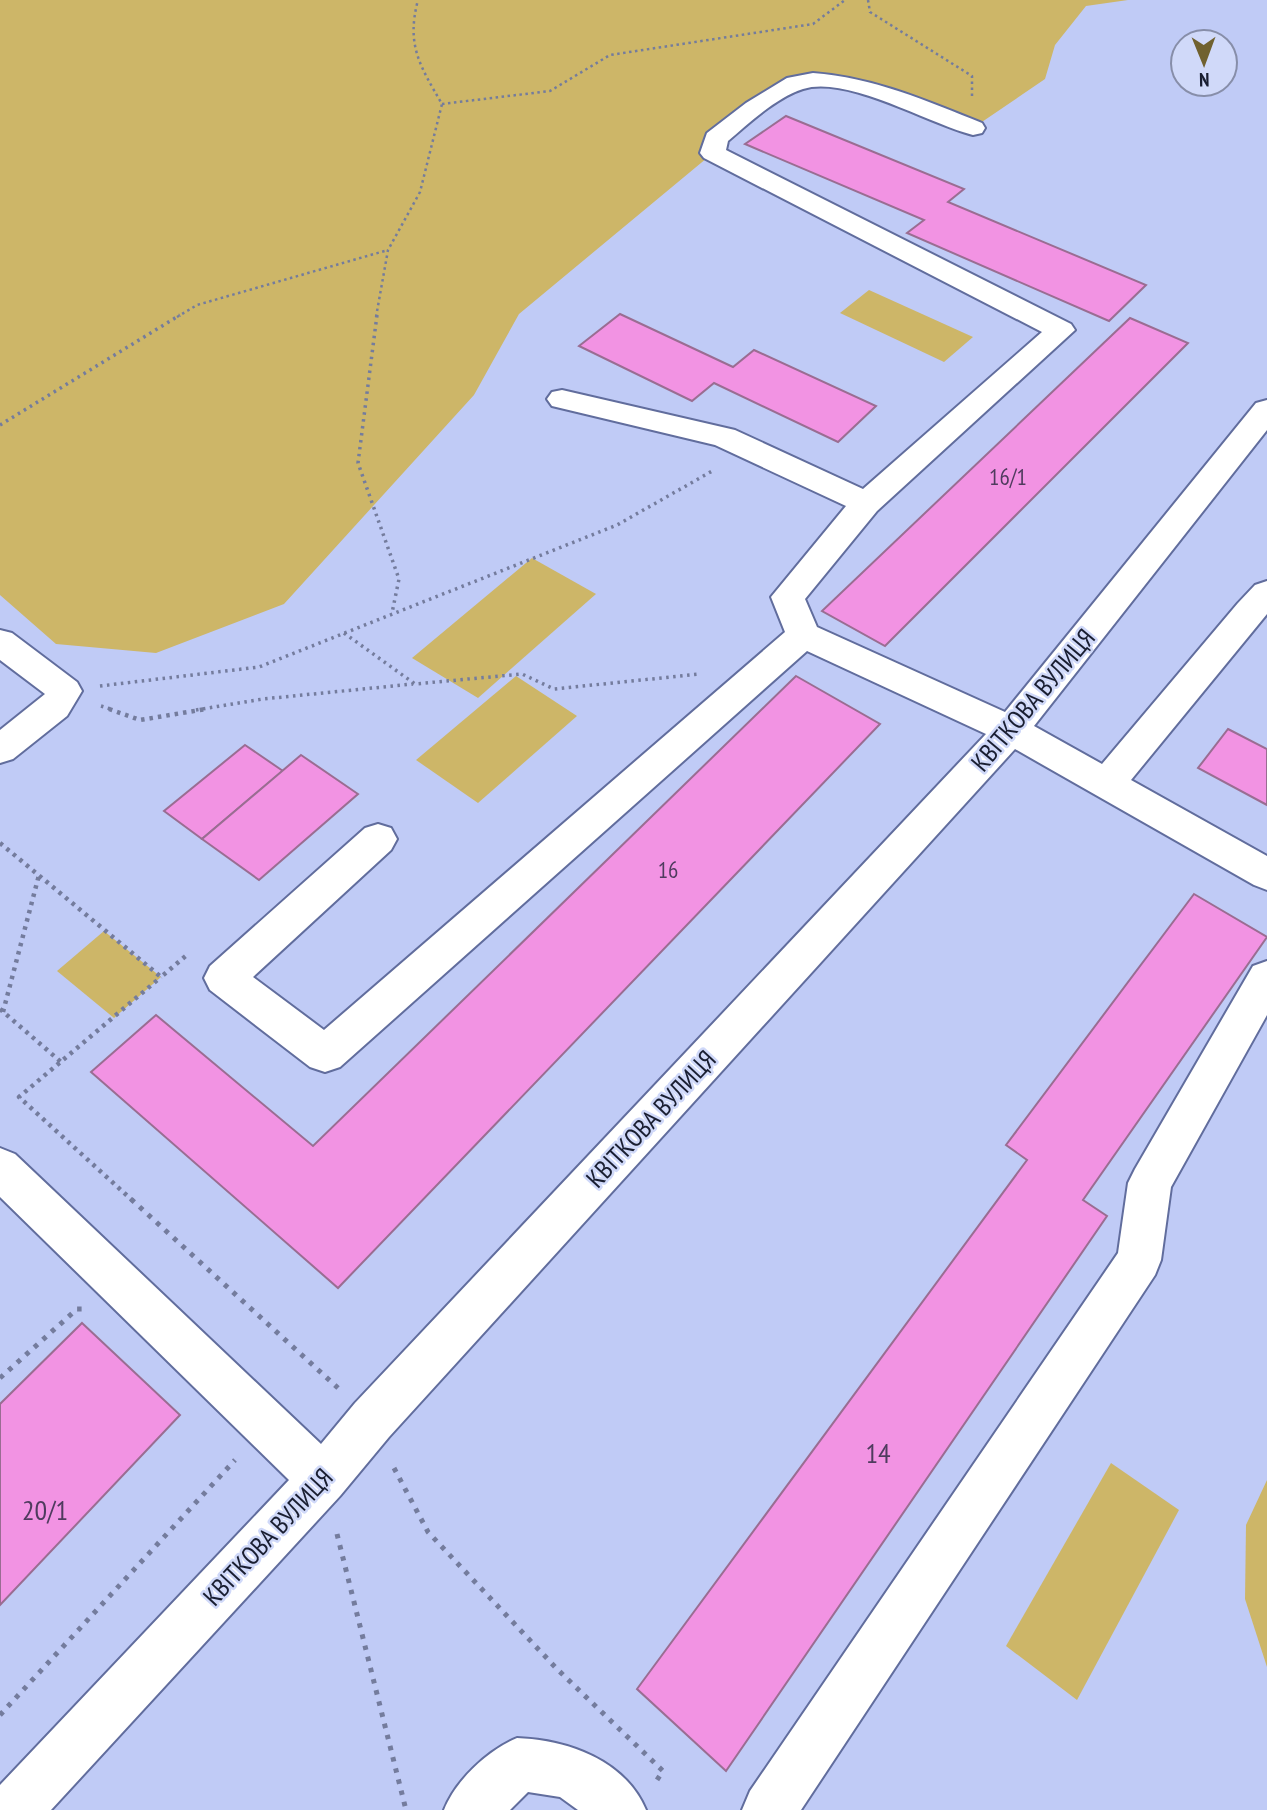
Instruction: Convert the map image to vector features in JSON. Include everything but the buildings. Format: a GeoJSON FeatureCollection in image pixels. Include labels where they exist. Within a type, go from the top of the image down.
{"type":"FeatureCollection","features":[{"type":"Feature","properties":{"kind":"street"},"geometry":{"type":"LineString","coordinates":[[973,128],[893,98],[826,78],[797,83],[731,124],[716,138],[713,153],[1062,330],[866,503],[788,597],[803,635],[1011,730],[1267,874]]}},
{"type":"Feature","properties":{"kind":"street"},"geometry":{"type":"LineString","coordinates":[[562,399],[724,437],[866,503]]}},
{"type":"Feature","properties":{"kind":"street","name":"КВІТКОВА ВУЛИЦЯ"},"geometry":{"type":"LineString","coordinates":[[14,1810],[323,1479],[372,1420],[1011,730],[1267,410]]}},
{"type":"Feature","properties":{"kind":"street"},"geometry":{"type":"LineString","coordinates":[[1106,785],[1261,608]]}},
{"type":"Feature","properties":{"kind":"street"},"geometry":{"type":"LineString","coordinates":[[378,839],[224,978],[325,1054],[803,635]]}},
{"type":"Feature","properties":{"kind":"street"},"geometry":{"type":"LineString","coordinates":[[0,642],[65,691],[55,708],[0,749]]}},
{"type":"Feature","properties":{"kind":"street"},"geometry":{"type":"LineString","coordinates":[[769,1810],[1139,1260],[1150,1183],[1267,978]]}},
{"type":"Feature","properties":{"kind":"street"},"geometry":{"type":"LineString","coordinates":[[0,1168],[323,1479]]}},
{"type":"Feature","properties":{"kind":"street"},"geometry":{"type":"LineString","coordinates":[[471,1810],[517,1765],[552,1766],[635,1800]]}},
{"type":"Feature","properties":{"kind":"path"},"geometry":{"type":"LineString","coordinates":[[392,614],[400,579],[358,463],[370,354],[388,250],[420,192],[442,104],[413,50],[412,20],[418,0]]}},
{"type":"Feature","properties":{"kind":"path"},"geometry":{"type":"LineString","coordinates":[[442,104],[550,91],[610,55],[813,24],[845,0]]}},
{"type":"Feature","properties":{"kind":"path"},"geometry":{"type":"LineString","coordinates":[[868,0],[870,12],[972,76],[973,128]]}},
{"type":"Feature","properties":{"kind":"path"},"geometry":{"type":"LineString","coordinates":[[0,425],[197,305],[388,250]]}},
{"type":"Feature","properties":{"kind":"path"},"geometry":{"type":"LineString","coordinates":[[65,691],[259,667],[617,525],[751,450]]}},
{"type":"Feature","properties":{"kind":"path"},"geometry":{"type":"LineString","coordinates":[[344,633],[415,684]]}},
{"type":"Feature","properties":{"kind":"path"},"geometry":{"type":"LineString","coordinates":[[65,691],[140,720],[263,699],[522,674],[554,689],[764,667]]}},
{"type":"Feature","properties":{"kind":"path"},"geometry":{"type":"LineString","coordinates":[[0,843],[162,976]]}},
{"type":"Feature","properties":{"kind":"path"},"geometry":{"type":"LineString","coordinates":[[39,875],[2,1011],[61,1062]]}},
{"type":"Feature","properties":{"kind":"path"},"geometry":{"type":"LineString","coordinates":[[224,978],[188,954],[19,1097],[372,1420],[428,1532],[557,1669],[663,1771],[635,1800]]}},
{"type":"Feature","properties":{"kind":"path"},"geometry":{"type":"LineString","coordinates":[[0,1378],[77,1309],[87,1310]]}},
{"type":"Feature","properties":{"kind":"path"},"geometry":{"type":"LineString","coordinates":[[0,1715],[239,1456]]}},
{"type":"Feature","properties":{"kind":"path"},"geometry":{"type":"LineString","coordinates":[[323,1479],[406,1810]]}},
{"type":"Feature","properties":{"kind":"shaded area"},"geometry":{"type":"Polygon","coordinates":[[[0,0],[1128,0],[1086,6],[1055,45],[1045,79],[973,128],[826,78],[797,83],[731,124],[713,153],[519,314],[474,395],[284,604],[156,653],[56,644],[0,595],[0,0]]]}},
{"type":"Feature","properties":{"kind":"shaded area"},"geometry":{"type":"Polygon","coordinates":[[[869,290],[973,337],[944,362],[840,313],[869,290]]]}},
{"type":"Feature","properties":{"kind":"shaded area"},"geometry":{"type":"Polygon","coordinates":[[[532,558],[596,594],[478,698],[412,658],[532,558]]]}},
{"type":"Feature","properties":{"kind":"shaded area"},"geometry":{"type":"Polygon","coordinates":[[[516,676],[577,716],[478,803],[416,760],[516,676]]]}},
{"type":"Feature","properties":{"kind":"shaded area"},"geometry":{"type":"Polygon","coordinates":[[[104,931],[161,977],[114,1018],[57,971],[104,931]]]}},
{"type":"Feature","properties":{"kind":"shaded area"},"geometry":{"type":"Polygon","coordinates":[[[1111,1463],[1179,1510],[1077,1700],[1006,1646],[1111,1463]]]}},
{"type":"Feature","properties":{"kind":"shaded area"},"geometry":{"type":"Polygon","coordinates":[[[1267,1480],[1267,1667],[1245,1599],[1246,1525],[1267,1480]]]}}]}
